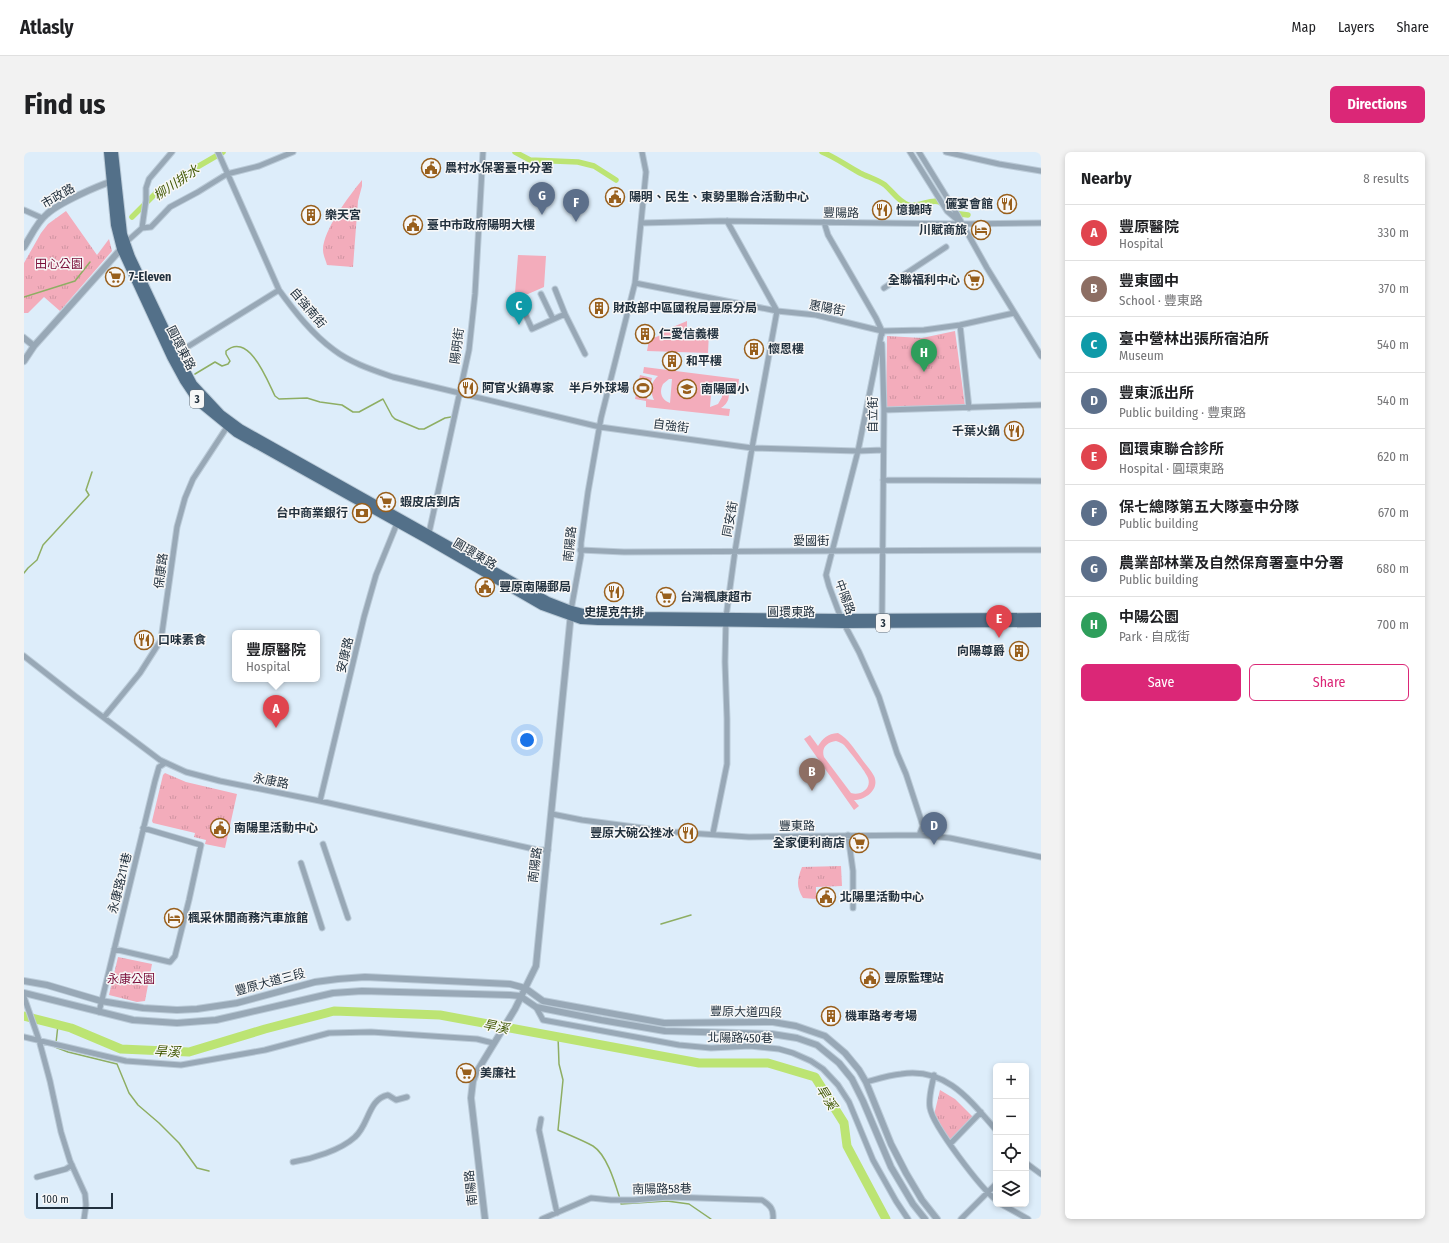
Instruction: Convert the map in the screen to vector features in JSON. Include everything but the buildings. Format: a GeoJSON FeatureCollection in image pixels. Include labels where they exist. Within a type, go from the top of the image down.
{"type":"FeatureCollection","features":[{"type":"Feature","properties":{"kind":"main road","name":"圓環東路"},"geometry":{"type":"LineString","coordinates":[[108,152],[114,181]]}},
{"type":"Feature","properties":{"kind":"main road","name":"圓環東路"},"geometry":{"type":"LineString","coordinates":[[114,152],[115,224],[123,246],[174,355],[194,396],[203,406],[229,424],[236,433],[428,536],[542,606],[571,614],[726,620],[843,621],[1041,616]]}},
{"type":"Feature","properties":{"kind":"main road","name":"圓環東路"},"geometry":{"type":"LineString","coordinates":[[882,620],[1041,623]]}},
{"type":"Feature","properties":{"kind":"street"},"geometry":{"type":"LineString","coordinates":[[142,228],[146,188],[149,179],[172,152]]}},
{"type":"Feature","properties":{"kind":"street","name":"自強南街"},"geometry":{"type":"LineString","coordinates":[[218,152],[279,290],[309,328],[338,353],[373,370],[393,377],[460,394]]}},
{"type":"Feature","properties":{"kind":"street"},"geometry":{"type":"LineString","coordinates":[[24,361],[34,346],[123,246],[142,228],[151,227],[170,207],[227,174],[259,166],[293,152]]}},
{"type":"Feature","properties":{"kind":"street","name":"陽明街"},"geometry":{"type":"LineString","coordinates":[[428,536],[469,350],[475,294],[483,152]]}},
{"type":"Feature","properties":{"kind":"street","name":"南陽路"},"geometry":{"type":"LineString","coordinates":[[485,1219],[471,1098],[473,1081],[494,1041],[515,1009],[520,996],[536,966],[571,614],[581,555],[580,550],[588,492],[600,427],[635,283],[646,172],[642,152]]}},
{"type":"Feature","properties":{"kind":"street"},"geometry":{"type":"LineString","coordinates":[[910,152],[947,211],[962,224]]}},
{"type":"Feature","properties":{"kind":"street"},"geometry":{"type":"LineString","coordinates":[[919,152],[947,196],[987,268],[1041,356]]}},
{"type":"Feature","properties":{"kind":"street"},"geometry":{"type":"LineString","coordinates":[[946,152],[999,164],[1041,171]]}},
{"type":"Feature","properties":{"kind":"street","name":"市政路"},"geometry":{"type":"LineString","coordinates":[[24,247],[42,218],[51,211],[71,199],[114,181]]}},
{"type":"Feature","properties":{"kind":"street"},"geometry":{"type":"LineString","coordinates":[[24,210],[42,218]]}},
{"type":"Feature","properties":{"kind":"street"},"geometry":{"type":"LineString","coordinates":[[727,221],[777,311]]}},
{"type":"Feature","properties":{"kind":"street","name":"豐陽路"},"geometry":{"type":"LineString","coordinates":[[641,223],[727,221],[962,224],[1041,223]]}},
{"type":"Feature","properties":{"kind":"street","name":"自立街"},"geometry":{"type":"LineString","coordinates":[[824,222],[828,235],[882,331],[884,410],[882,620]]}},
{"type":"Feature","properties":{"kind":"street"},"geometry":{"type":"LineString","coordinates":[[884,288],[946,247]]}},
{"type":"Feature","properties":{"kind":"street","name":"惠陽街"},"geometry":{"type":"LineString","coordinates":[[635,283],[777,311],[816,315],[882,331],[924,330],[960,325],[1014,313]]}},
{"type":"Feature","properties":{"kind":"street"},"geometry":{"type":"LineString","coordinates":[[555,289],[584,354]]}},
{"type":"Feature","properties":{"kind":"street"},"geometry":{"type":"LineString","coordinates":[[174,355],[279,290]]}},
{"type":"Feature","properties":{"kind":"street"},"geometry":{"type":"LineString","coordinates":[[541,294],[553,319]]}},
{"type":"Feature","properties":{"kind":"street"},"geometry":{"type":"LineString","coordinates":[[517,296],[532,329],[565,314]]}},
{"type":"Feature","properties":{"kind":"street","name":"同安街"},"geometry":{"type":"LineString","coordinates":[[713,833],[727,764],[725,662],[726,620],[735,551],[752,448],[777,311]]}},
{"type":"Feature","properties":{"kind":"street"},"geometry":{"type":"LineString","coordinates":[[960,325],[969,408]]}},
{"type":"Feature","properties":{"kind":"street","name":"中陽路"},"geometry":{"type":"LineString","coordinates":[[882,331],[858,451],[826,576],[843,621],[879,697],[892,733],[897,753],[906,774],[923,826],[919,835]]}},
{"type":"Feature","properties":{"kind":"street"},"geometry":{"type":"LineString","coordinates":[[24,338],[34,346]]}},
{"type":"Feature","properties":{"kind":"street","name":"自強街"},"geometry":{"type":"LineString","coordinates":[[460,394],[600,427],[752,448],[858,451],[883,450]]}},
{"type":"Feature","properties":{"kind":"street"},"geometry":{"type":"LineString","coordinates":[[884,410],[1041,405]]}},
{"type":"Feature","properties":{"kind":"street","name":"保康路"},"geometry":{"type":"LineString","coordinates":[[104,718],[140,672],[161,640],[177,527],[185,498],[193,479],[229,424]]}},
{"type":"Feature","properties":{"kind":"street"},"geometry":{"type":"LineString","coordinates":[[883,480],[1041,481]]}},
{"type":"Feature","properties":{"kind":"street","name":"安康路"},"geometry":{"type":"LineString","coordinates":[[320,801],[364,617],[376,575],[399,520]]}},
{"type":"Feature","properties":{"kind":"street","name":"愛國街"},"geometry":{"type":"LineString","coordinates":[[580,550],[624,552],[1041,550]]}},
{"type":"Feature","properties":{"kind":"street","name":"永康路"},"geometry":{"type":"LineString","coordinates":[[24,656],[165,763],[186,772],[220,781],[320,801],[522,847],[548,850]]}},
{"type":"Feature","properties":{"kind":"street","name":"永康路211巷"},"geometry":{"type":"LineString","coordinates":[[99,1012],[159,767],[165,763]]}},
{"type":"Feature","properties":{"kind":"street","name":"豐東路"},"geometry":{"type":"LineString","coordinates":[[552,814],[582,820],[673,832],[713,833],[749,837],[919,835],[950,838],[1041,857]]}},
{"type":"Feature","properties":{"kind":"street"},"geometry":{"type":"LineString","coordinates":[[114,949],[170,962],[175,956],[189,900],[201,845],[143,828]]}},
{"type":"Feature","properties":{"kind":"street"},"geometry":{"type":"LineString","coordinates":[[848,835],[853,871],[853,908]]}},
{"type":"Feature","properties":{"kind":"street"},"geometry":{"type":"LineString","coordinates":[[323,844],[348,918]]}},
{"type":"Feature","properties":{"kind":"street"},"geometry":{"type":"LineString","coordinates":[[301,863],[322,928]]}},
{"type":"Feature","properties":{"kind":"street","name":"豐原大道三段"},"geometry":{"type":"LineString","coordinates":[[24,981],[47,985],[101,1001],[143,1008],[178,1010],[197,1009],[237,1003],[315,982],[338,979],[365,978],[510,984],[525,988]]}},
{"type":"Feature","properties":{"kind":"street","name":"豐原大道四段"},"geometry":{"type":"LineString","coordinates":[[525,988],[543,1001],[664,1023],[773,1022],[796,1026],[825,1036],[845,1053],[866,1082],[891,1144],[906,1173],[922,1200],[937,1219]]}},
{"type":"Feature","properties":{"kind":"street","name":"豐原大道三段"},"geometry":{"type":"LineString","coordinates":[[24,993],[133,1020],[177,1023],[216,1020],[333,992],[362,991],[520,996]]}},
{"type":"Feature","properties":{"kind":"street","name":"豐原大道四段"},"geometry":{"type":"LineString","coordinates":[[520,996],[536,1007],[601,1020],[665,1030],[772,1034],[797,1038],[817,1045],[839,1062],[852,1079],[891,1167],[913,1204],[925,1219]]}},
{"type":"Feature","properties":{"kind":"street"},"geometry":{"type":"LineString","coordinates":[[24,999],[38,1038],[50,1081],[61,1132],[72,1165],[85,1194],[86,1205],[84,1219]]}},
{"type":"Feature","properties":{"kind":"street","name":"北陽路450巷"},"geometry":{"type":"LineString","coordinates":[[536,1007],[543,1020],[678,1045],[711,1048],[750,1046],[779,1049],[811,1061],[823,1069],[838,1085],[849,1102],[872,1160],[908,1219]]}},
{"type":"Feature","properties":{"kind":"street"},"geometry":{"type":"LineString","coordinates":[[24,1037],[38,1038],[126,1061],[181,1065],[265,1050],[330,1033],[371,1032],[477,1038],[494,1041]]}},
{"type":"Feature","properties":{"kind":"street"},"geometry":{"type":"LineString","coordinates":[[866,1082],[902,1073],[934,1075],[959,1089],[993,1126]]}},
{"type":"Feature","properties":{"kind":"street"},"geometry":{"type":"LineString","coordinates":[[934,1075],[930,1100],[932,1116],[950,1144],[987,1193],[993,1198]]}},
{"type":"Feature","properties":{"kind":"street"},"geometry":{"type":"LineString","coordinates":[[293,1162],[321,1156],[356,1137],[376,1101],[383,1096],[388,1095],[396,1100],[407,1097]]}},
{"type":"Feature","properties":{"kind":"street"},"geometry":{"type":"LineString","coordinates":[[950,1144],[981,1112]]}},
{"type":"Feature","properties":{"kind":"street"},"geometry":{"type":"LineString","coordinates":[[541,1119],[539,1130],[557,1213]]}},
{"type":"Feature","properties":{"kind":"street"},"geometry":{"type":"LineString","coordinates":[[37,1178],[66,1169],[72,1165]]}},
{"type":"Feature","properties":{"kind":"street"},"geometry":{"type":"LineString","coordinates":[[1029,1165],[1041,1174]]}},
{"type":"Feature","properties":{"kind":"street"},"geometry":{"type":"LineString","coordinates":[[961,1219],[993,1187]]}},
{"type":"Feature","properties":{"kind":"street","name":"南陽路58巷"},"geometry":{"type":"LineString","coordinates":[[542,1219],[591,1198],[634,1200],[668,1197],[762,1200],[769,1204],[774,1212],[773,1219]]}},
{"type":"Feature","properties":{"kind":"street"},"geometry":{"type":"LineString","coordinates":[[1006,1207],[1028,1219]]}},
{"type":"Feature","properties":{"kind":"green space"},"geometry":{"type":"Polygon","coordinates":[[[362,180],[358,201],[353,267],[327,265],[323,250],[327,233],[350,195],[362,180]]]}},
{"type":"Feature","properties":{"kind":"green space","name":"田心公園"},"geometry":{"type":"Polygon","coordinates":[[[66,211],[97,255],[109,239],[112,251],[60,311],[44,297],[28,313],[24,313],[24,263],[41,233],[48,224],[66,211]]]}},
{"type":"Feature","properties":{"kind":"green space"},"geometry":{"type":"Polygon","coordinates":[[[518,255],[546,256],[544,287],[528,294],[515,293],[518,255]]]}},
{"type":"Feature","properties":{"kind":"green space"},"geometry":{"type":"Polygon","coordinates":[[[687,321],[687,331],[709,332],[708,353],[647,351],[649,340],[663,334],[661,332],[687,321]]]}},
{"type":"Feature","properties":{"kind":"green space"},"geometry":{"type":"Polygon","coordinates":[[[955,331],[965,406],[886,408],[887,336],[922,338],[955,331]]]}},
{"type":"Feature","properties":{"kind":"green space"},"geometry":{"type":"Polygon","coordinates":[[[644,367],[739,379],[738,387],[725,385],[729,398],[721,408],[730,409],[729,416],[646,407],[646,401],[635,399],[640,375],[652,378],[647,399],[654,400],[652,384],[658,376],[643,373],[644,367]],[[669,379],[663,384],[661,393],[663,398],[670,403],[672,379],[669,379]],[[712,383],[710,407],[718,404],[722,397],[720,388],[712,383]]]}},
{"type":"Feature","properties":{"kind":"green space"},"geometry":{"type":"Polygon","coordinates":[[[838,733],[848,741],[874,776],[875,785],[871,793],[859,800],[854,800],[859,806],[854,810],[804,739],[810,735],[818,746],[826,737],[831,734],[838,733]],[[836,741],[827,744],[824,748],[824,757],[851,793],[854,794],[864,791],[869,782],[867,775],[844,745],[836,741]]]}},
{"type":"Feature","properties":{"kind":"green space"},"geometry":{"type":"Polygon","coordinates":[[[165,773],[186,782],[237,794],[225,848],[205,844],[206,840],[194,837],[195,833],[153,823],[152,821],[163,775],[165,773]]]}},
{"type":"Feature","properties":{"kind":"green space"},"geometry":{"type":"Polygon","coordinates":[[[841,866],[842,886],[816,887],[816,899],[803,898],[799,890],[798,883],[802,867],[841,866]]]}},
{"type":"Feature","properties":{"kind":"green space","name":"永康公園"},"geometry":{"type":"Polygon","coordinates":[[[118,957],[152,964],[145,1001],[137,1002],[109,995],[118,957]]]}},
{"type":"Feature","properties":{"kind":"green space"},"geometry":{"type":"Polygon","coordinates":[[[940,1090],[955,1099],[974,1118],[951,1143],[934,1115],[940,1090]]]}},
{"type":"Feature","properties":{"kind":"waterway","name":"柳川排水"},"geometry":{"type":"LineString","coordinates":[[132,217],[156,193],[223,152]]}},
{"type":"Feature","properties":{"kind":"waterway","name":"柳川排水"},"geometry":{"type":"LineString","coordinates":[[515,152],[530,160],[578,162],[594,166],[616,180]]}},
{"type":"Feature","properties":{"kind":"waterway","name":"柳川排水"},"geometry":{"type":"LineString","coordinates":[[822,152],[860,173],[882,183],[898,199],[908,205],[917,205],[932,201],[940,202],[944,205]]}},
{"type":"Feature","properties":{"kind":"waterway","name":"柳川排水"},"geometry":{"type":"LineString","coordinates":[[953,213],[968,215]]}},
{"type":"Feature","properties":{"kind":"waterway","name":"柳川排水"},"geometry":{"type":"LineString","coordinates":[[24,297],[75,281],[90,262]]}},
{"type":"Feature","properties":{"kind":"waterway"},"geometry":{"type":"LineString","coordinates":[[195,374],[215,362],[222,366],[228,364],[230,361],[226,351],[234,347],[242,348],[250,353],[256,361],[275,396],[279,399],[307,398],[320,402],[342,405],[353,412],[359,412],[383,399],[395,419],[419,429],[424,429],[445,418],[451,417]]}},
{"type":"Feature","properties":{"kind":"waterway"},"geometry":{"type":"LineString","coordinates":[[24,573],[37,560],[43,545],[89,495],[86,490],[92,472]]}},
{"type":"Feature","properties":{"kind":"waterway"},"geometry":{"type":"LineString","coordinates":[[661,924],[691,915]]}},
{"type":"Feature","properties":{"kind":"waterway","name":"旱溪"},"geometry":{"type":"LineString","coordinates":[[24,1016],[71,1028],[121,1049],[189,1052],[265,1029],[334,1011],[440,1015],[699,1063],[768,1063],[815,1077],[844,1123],[847,1146],[886,1219]]}},
{"type":"Feature","properties":{"kind":"waterway"},"geometry":{"type":"LineString","coordinates":[[56,1043],[58,1025]]}},
{"type":"Feature","properties":{"kind":"waterway"},"geometry":{"type":"LineString","coordinates":[[558,1036],[559,1064],[563,1080],[558,1130],[589,1144],[598,1150],[610,1170],[620,1199]]}},
{"type":"Feature","properties":{"kind":"waterway"},"geometry":{"type":"LineString","coordinates":[[55,1047],[68,1052],[117,1064],[129,1093],[138,1105],[179,1143],[197,1168],[209,1171]]}},
{"type":"Feature","properties":{"kind":"waterway"},"geometry":{"type":"LineString","coordinates":[[621,1202],[621,1204],[667,1201],[689,1204],[711,1219]]}},
{"type":"Feature","properties":{"kind":"place","name":"農村水保署臺中分署"},"geometry":{"type":"Point","coordinates":[431,168]}},
{"type":"Feature","properties":{"kind":"place","name":"陽明、民生、東勢里聯合活動中心"},"geometry":{"type":"Point","coordinates":[615,197]}},
{"type":"Feature","properties":{"kind":"place","name":"儷宴會館"},"geometry":{"type":"Point","coordinates":[1007,204]}},
{"type":"Feature","properties":{"kind":"place","name":"憶鵝時"},"geometry":{"type":"Point","coordinates":[882,210]}},
{"type":"Feature","properties":{"kind":"place","name":"樂天宮"},"geometry":{"type":"Point","coordinates":[311,215]}},
{"type":"Feature","properties":{"kind":"place","name":"農業部林業及自然保育署臺中分署"},"geometry":{"type":"Point","coordinates":[542,215]}},
{"type":"Feature","properties":{"kind":"place","name":"保七總隊第五大隊臺中分隊"},"geometry":{"type":"Point","coordinates":[576,222]}},
{"type":"Feature","properties":{"kind":"place","name":"臺中市政府陽明大樓"},"geometry":{"type":"Point","coordinates":[413,225]}},
{"type":"Feature","properties":{"kind":"place","name":"川賦商旅"},"geometry":{"type":"Point","coordinates":[981,230]}},
{"type":"Feature","properties":{"kind":"place","name":"7-Eleven"},"geometry":{"type":"Point","coordinates":[115,277]}},
{"type":"Feature","properties":{"kind":"place","name":"全聯福利中心"},"geometry":{"type":"Point","coordinates":[974,280]}},
{"type":"Feature","properties":{"kind":"place","name":"財政部中區國稅局豐原分局"},"geometry":{"type":"Point","coordinates":[599,308]}},
{"type":"Feature","properties":{"kind":"place","name":"臺中營林出張所宿泊所"},"geometry":{"type":"Point","coordinates":[519,325]}},
{"type":"Feature","properties":{"kind":"place","name":"仁愛信義樓"},"geometry":{"type":"Point","coordinates":[645,334]}},
{"type":"Feature","properties":{"kind":"place","name":"懷恩樓"},"geometry":{"type":"Point","coordinates":[754,349]}},
{"type":"Feature","properties":{"kind":"place","name":"和平樓"},"geometry":{"type":"Point","coordinates":[672,361]}},
{"type":"Feature","properties":{"kind":"place","name":"中陽公園"},"geometry":{"type":"Point","coordinates":[924,372]}},
{"type":"Feature","properties":{"kind":"place","name":"阿官火鍋專家"},"geometry":{"type":"Point","coordinates":[468,388]}},
{"type":"Feature","properties":{"kind":"place","name":"半戶外球場"},"geometry":{"type":"Point","coordinates":[643,388]}},
{"type":"Feature","properties":{"kind":"place","name":"南陽國小"},"geometry":{"type":"Point","coordinates":[687,389]}},
{"type":"Feature","properties":{"kind":"place","name":"千葉火鍋"},"geometry":{"type":"Point","coordinates":[1014,431]}},
{"type":"Feature","properties":{"kind":"place","name":"蝦皮店到店"},"geometry":{"type":"Point","coordinates":[386,502]}},
{"type":"Feature","properties":{"kind":"place","name":"台中商業銀行"},"geometry":{"type":"Point","coordinates":[362,513]}},
{"type":"Feature","properties":{"kind":"place","name":"豐原南陽郵局"},"geometry":{"type":"Point","coordinates":[485,587]}},
{"type":"Feature","properties":{"kind":"place","name":"史提克牛排"},"geometry":{"type":"Point","coordinates":[614,592]}},
{"type":"Feature","properties":{"kind":"place","name":"台灣楓康超市"},"geometry":{"type":"Point","coordinates":[666,597]}},
{"type":"Feature","properties":{"kind":"place","name":"圓環東聯合診所"},"geometry":{"type":"Point","coordinates":[999,638]}},
{"type":"Feature","properties":{"kind":"place","name":"口味素食"},"geometry":{"type":"Point","coordinates":[144,640]}},
{"type":"Feature","properties":{"kind":"place","name":"向陽尊爵"},"geometry":{"type":"Point","coordinates":[1019,651]}},
{"type":"Feature","properties":{"kind":"place","name":"豐原醫院"},"geometry":{"type":"Point","coordinates":[276,728]}},
{"type":"Feature","properties":{"kind":"place","name":"豐東國中"},"geometry":{"type":"Point","coordinates":[812,791]}},
{"type":"Feature","properties":{"kind":"place","name":"南陽里活動中心"},"geometry":{"type":"Point","coordinates":[220,828]}},
{"type":"Feature","properties":{"kind":"place","name":"豐原大碗公挫冰"},"geometry":{"type":"Point","coordinates":[688,833]}},
{"type":"Feature","properties":{"kind":"place","name":"全家便利商店"},"geometry":{"type":"Point","coordinates":[859,843]}},
{"type":"Feature","properties":{"kind":"place","name":"豐東派出所"},"geometry":{"type":"Point","coordinates":[934,845]}},
{"type":"Feature","properties":{"kind":"place","name":"北陽里活動中心"},"geometry":{"type":"Point","coordinates":[826,897]}},
{"type":"Feature","properties":{"kind":"place","name":"楓采休閒商務汽車旅館"},"geometry":{"type":"Point","coordinates":[174,918]}},
{"type":"Feature","properties":{"kind":"place","name":"豐原監理站"},"geometry":{"type":"Point","coordinates":[870,978]}},
{"type":"Feature","properties":{"kind":"place","name":"機車路考考場"},"geometry":{"type":"Point","coordinates":[831,1016]}},
{"type":"Feature","properties":{"kind":"place","name":"美廉社"},"geometry":{"type":"Point","coordinates":[466,1073]}}]}
